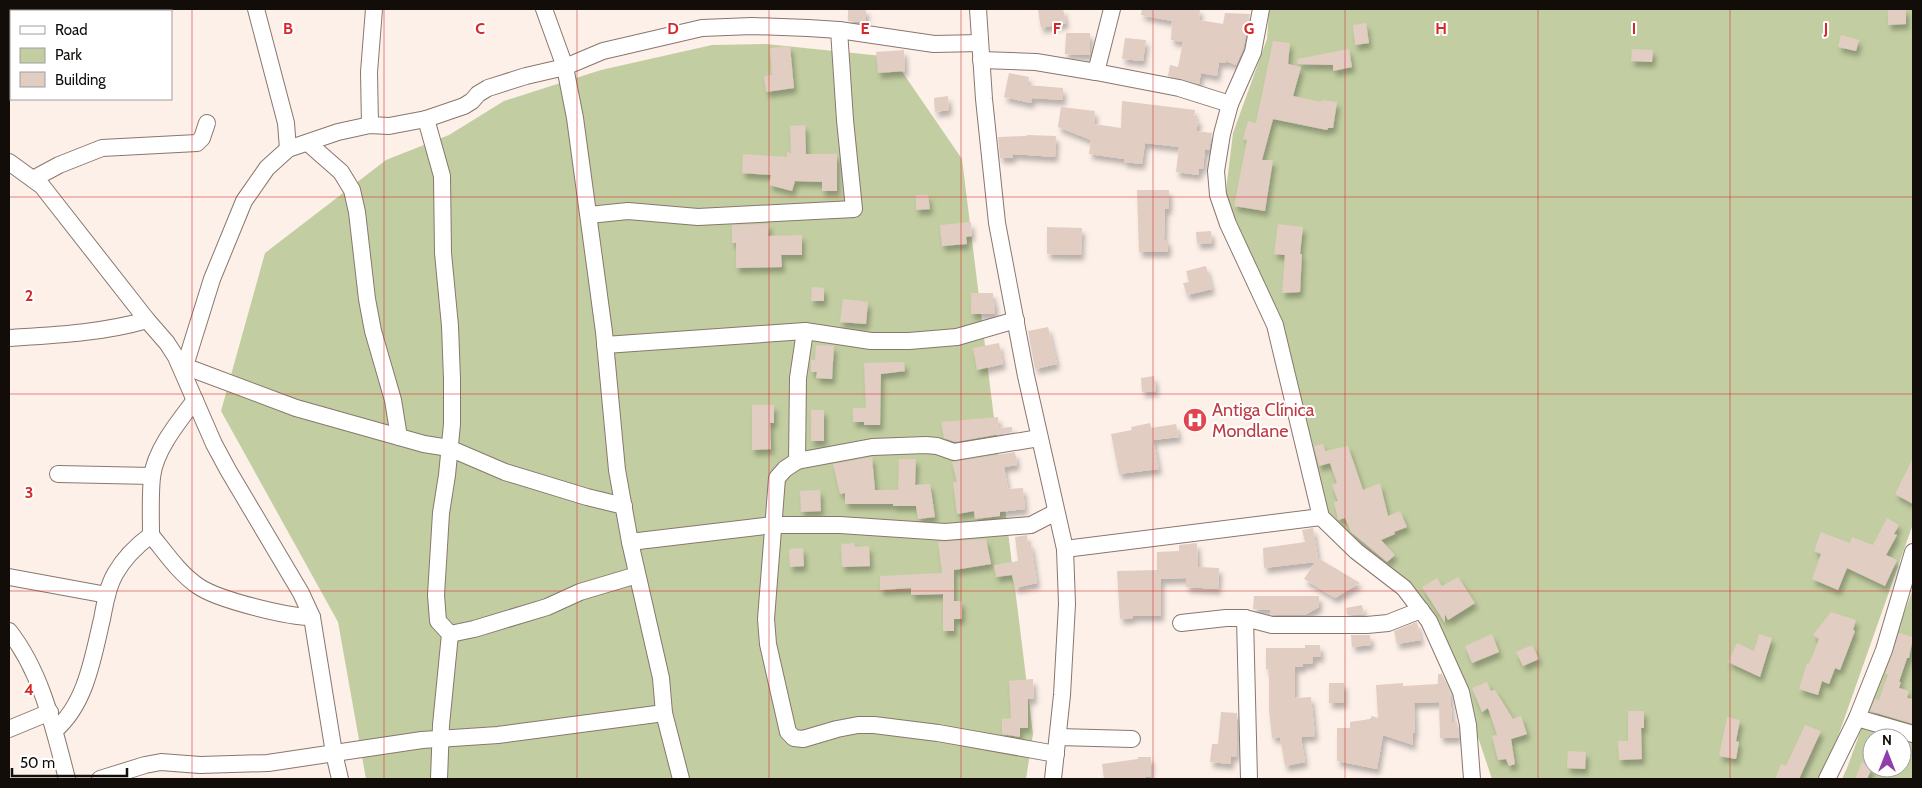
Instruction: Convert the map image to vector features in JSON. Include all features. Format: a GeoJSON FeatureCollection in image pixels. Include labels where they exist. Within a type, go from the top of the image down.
{"type":"FeatureCollection","features":[{"type":"Feature","properties":{"kind":"street"},"geometry":{"type":"LineString","coordinates":[[256,9],[286,123],[288,149]]}},
{"type":"Feature","properties":{"kind":"street"},"geometry":{"type":"LineString","coordinates":[[370,125],[369,72],[374,9]]}},
{"type":"Feature","properties":{"kind":"street"},"geometry":{"type":"LineString","coordinates":[[544,9],[565,67],[589,215],[605,345],[617,470],[630,542],[661,678],[664,713],[681,779]]}},
{"type":"Feature","properties":{"kind":"street"},"geometry":{"type":"LineString","coordinates":[[978,9],[981,60],[997,223],[1064,549],[1067,604],[1062,695],[1053,779]]}},
{"type":"Feature","properties":{"kind":"street"},"geometry":{"type":"LineString","coordinates":[[1096,72],[1112,9]]}},
{"type":"Feature","properties":{"kind":"street"},"geometry":{"type":"LineString","coordinates":[[1261,9],[1253,52],[1230,104],[1222,134],[1216,171],[1218,194],[1228,224],[1275,325],[1321,517],[1356,551],[1404,588],[1429,620],[1461,692],[1468,725],[1472,779]]}},
{"type":"Feature","properties":{"kind":"street"},"geometry":{"type":"LineString","coordinates":[[184,369],[212,279],[244,201],[266,168],[288,149],[338,132],[370,125],[389,126],[426,119],[464,106],[488,88],[526,76],[565,67],[602,51],[702,28],[752,26],[839,30],[934,44],[980,43]]}},
{"type":"Feature","properties":{"kind":"street"},"geometry":{"type":"LineString","coordinates":[[589,215],[628,211],[698,217],[854,209],[845,120],[839,30]]}},
{"type":"Feature","properties":{"kind":"street"},"geometry":{"type":"LineString","coordinates":[[981,60],[1036,62],[1096,72],[1180,88],[1230,104]]}},
{"type":"Feature","properties":{"kind":"street"},"geometry":{"type":"LineString","coordinates":[[426,119],[442,176],[443,253],[450,326],[452,379],[452,424],[441,513],[436,595],[438,620],[450,634],[439,779]]}},
{"type":"Feature","properties":{"kind":"street"},"geometry":{"type":"LineString","coordinates":[[33,179],[68,161],[102,148],[197,143],[202,138],[207,123]]}},
{"type":"Feature","properties":{"kind":"street"},"geometry":{"type":"LineString","coordinates":[[308,143],[341,172],[352,190],[357,212],[367,299],[373,331],[393,400],[399,437]]}},
{"type":"Feature","properties":{"kind":"street"},"geometry":{"type":"LineString","coordinates":[[9,162],[42,186],[167,343],[184,369],[195,400],[228,470],[301,592],[312,617],[340,779]]}},
{"type":"Feature","properties":{"kind":"street"},"geometry":{"type":"LineString","coordinates":[[9,338],[94,332],[121,328],[147,320]]}},
{"type":"Feature","properties":{"kind":"street"},"geometry":{"type":"LineString","coordinates":[[605,345],[805,331],[871,341],[909,341],[957,336],[1016,320]]}},
{"type":"Feature","properties":{"kind":"street"},"geometry":{"type":"LineString","coordinates":[[797,462],[798,378],[805,331]]}},
{"type":"Feature","properties":{"kind":"street"},"geometry":{"type":"LineString","coordinates":[[184,369],[296,408],[424,444],[449,448],[505,472],[587,497],[624,506]]}},
{"type":"Feature","properties":{"kind":"street"},"geometry":{"type":"LineString","coordinates":[[195,400],[171,434],[158,457],[152,476],[151,535],[182,572],[198,586],[213,593],[275,612],[312,617]]}},
{"type":"Feature","properties":{"kind":"street"},"geometry":{"type":"LineString","coordinates":[[1040,438],[954,452],[937,446],[872,447],[797,462],[785,469],[777,478],[766,619],[768,644],[788,732],[794,738],[802,739],[858,725],[874,725],[938,733],[1056,754]]}},
{"type":"Feature","properties":{"kind":"street"},"geometry":{"type":"LineString","coordinates":[[58,474],[152,476]]}},
{"type":"Feature","properties":{"kind":"street"},"geometry":{"type":"LineString","coordinates":[[630,542],[773,525],[840,525],[945,532],[1031,525],[1056,512]]}},
{"type":"Feature","properties":{"kind":"street"},"geometry":{"type":"LineString","coordinates":[[1064,549],[1321,517]]}},
{"type":"Feature","properties":{"kind":"street"},"geometry":{"type":"LineString","coordinates":[[55,730],[76,706],[83,691],[107,595],[114,575],[133,549],[151,535]]}},
{"type":"Feature","properties":{"kind":"street"},"geometry":{"type":"LineString","coordinates":[[1827,779],[1857,718],[1884,650],[1913,552]]}},
{"type":"Feature","properties":{"kind":"street"},"geometry":{"type":"LineString","coordinates":[[450,634],[474,629],[547,607],[580,592],[638,575]]}},
{"type":"Feature","properties":{"kind":"street"},"geometry":{"type":"LineString","coordinates":[[9,577],[107,595]]}},
{"type":"Feature","properties":{"kind":"street"},"geometry":{"type":"LineString","coordinates":[[1181,623],[1245,618],[1272,625],[1367,625],[1388,623],[1421,610]]}},
{"type":"Feature","properties":{"kind":"street"},"geometry":{"type":"LineString","coordinates":[[1245,618],[1250,779]]}},
{"type":"Feature","properties":{"kind":"street"},"geometry":{"type":"LineString","coordinates":[[9,631],[20,645],[50,712],[67,779]]}},
{"type":"Feature","properties":{"kind":"street"},"geometry":{"type":"LineString","coordinates":[[9,729],[50,712]]}},
{"type":"Feature","properties":{"kind":"street"},"geometry":{"type":"LineString","coordinates":[[100,779],[145,764],[161,762],[216,765],[268,763],[422,740],[498,734],[664,713]]}},
{"type":"Feature","properties":{"kind":"street"},"geometry":{"type":"LineString","coordinates":[[1857,718],[1913,734]]}},
{"type":"Feature","properties":{"kind":"street"},"geometry":{"type":"LineString","coordinates":[[1058,737],[1132,739]]}},
{"type":"Feature","properties":{"kind":"green space"},"geometry":{"type":"Polygon","coordinates":[[[1269,9],[1913,9],[1913,524],[1823,779],[1492,779],[1442,630],[1407,579],[1384,568],[1323,512],[1307,428],[1232,225],[1225,198],[1233,133],[1267,39],[1269,9]]]}},
{"type":"Feature","properties":{"kind":"green space"},"geometry":{"type":"Polygon","coordinates":[[[766,44],[892,57],[962,159],[1033,734],[1026,779],[366,779],[338,622],[221,411],[265,253],[386,160],[449,135],[504,101],[601,70],[712,45],[766,44]]]}},
{"type":"Feature","properties":{"kind":"green space"},"geometry":{"type":"Polygon","coordinates":[[[1913,589],[1913,779],[1842,779],[1847,768],[1913,589]]]}},
{"type":"Feature","properties":{"kind":"building"},"geometry":{"type":"Polygon","coordinates":[[[848,9],[866,9],[866,22],[848,21],[848,9]]]}},
{"type":"Feature","properties":{"kind":"building"},"geometry":{"type":"Polygon","coordinates":[[[1063,9],[1066,23],[1041,28],[1038,10],[1063,9]]]}},
{"type":"Feature","properties":{"kind":"building"},"geometry":{"type":"Polygon","coordinates":[[[1142,9],[1200,9],[1199,20],[1223,24],[1225,13],[1250,14],[1243,49],[1236,65],[1226,61],[1226,63],[1219,62],[1217,76],[1201,73],[1199,84],[1168,76],[1170,65],[1178,67],[1183,42],[1171,40],[1172,21],[1141,15],[1142,9]]]}},
{"type":"Feature","properties":{"kind":"building"},"geometry":{"type":"Polygon","coordinates":[[[1888,9],[1906,9],[1906,24],[1888,25],[1888,9]]]}},
{"type":"Feature","properties":{"kind":"building"},"geometry":{"type":"Polygon","coordinates":[[[1366,23],[1369,43],[1355,45],[1353,25],[1366,23]]]}},
{"type":"Feature","properties":{"kind":"building"},"geometry":{"type":"Polygon","coordinates":[[[1066,33],[1090,33],[1090,55],[1065,54],[1066,33]]]}},
{"type":"Feature","properties":{"kind":"building"},"geometry":{"type":"Polygon","coordinates":[[[1841,35],[1859,40],[1856,51],[1838,47],[1841,35]]]}},
{"type":"Feature","properties":{"kind":"building"},"geometry":{"type":"Polygon","coordinates":[[[1125,38],[1146,40],[1143,61],[1122,59],[1125,38]]]}},
{"type":"Feature","properties":{"kind":"building"},"geometry":{"type":"Polygon","coordinates":[[[1273,41],[1290,43],[1288,64],[1301,67],[1293,96],[1321,102],[1322,100],[1337,102],[1333,128],[1328,128],[1327,130],[1273,119],[1262,160],[1273,160],[1265,211],[1234,206],[1247,140],[1243,139],[1248,121],[1256,123],[1273,41]]]}},
{"type":"Feature","properties":{"kind":"building"},"geometry":{"type":"Polygon","coordinates":[[[790,46],[794,88],[766,92],[764,76],[772,75],[770,48],[790,46]]]}},
{"type":"Feature","properties":{"kind":"building"},"geometry":{"type":"Polygon","coordinates":[[[1349,49],[1352,67],[1333,71],[1333,65],[1298,64],[1297,59],[1349,49]]]}},
{"type":"Feature","properties":{"kind":"building"},"geometry":{"type":"Polygon","coordinates":[[[1632,49],[1653,50],[1652,62],[1631,61],[1632,49]]]}},
{"type":"Feature","properties":{"kind":"building"},"geometry":{"type":"Polygon","coordinates":[[[904,50],[905,71],[878,73],[876,52],[904,50]]]}},
{"type":"Feature","properties":{"kind":"building"},"geometry":{"type":"Polygon","coordinates":[[[1009,73],[1029,77],[1027,85],[1063,88],[1063,100],[1032,98],[1031,103],[1004,97],[1009,73]]]}},
{"type":"Feature","properties":{"kind":"building"},"geometry":{"type":"Polygon","coordinates":[[[948,96],[949,110],[935,112],[934,98],[948,96]]]}},
{"type":"Feature","properties":{"kind":"building"},"geometry":{"type":"Polygon","coordinates":[[[1122,101],[1195,110],[1194,118],[1199,119],[1196,131],[1212,133],[1209,150],[1205,150],[1203,169],[1199,168],[1199,175],[1176,172],[1179,147],[1145,143],[1142,164],[1124,162],[1124,159],[1089,154],[1091,140],[1058,127],[1061,107],[1095,111],[1094,124],[1121,128],[1122,101]]]}},
{"type":"Feature","properties":{"kind":"building"},"geometry":{"type":"Polygon","coordinates":[[[805,125],[806,154],[837,154],[837,191],[822,191],[822,182],[795,181],[792,191],[769,185],[771,175],[742,173],[743,154],[787,157],[787,152],[791,153],[790,126],[805,125]]]}},
{"type":"Feature","properties":{"kind":"building"},"geometry":{"type":"Polygon","coordinates":[[[1056,136],[1055,157],[1013,154],[1013,158],[1000,158],[998,137],[1056,136]]]}},
{"type":"Feature","properties":{"kind":"building"},"geometry":{"type":"Polygon","coordinates":[[[1137,190],[1169,190],[1169,209],[1165,209],[1164,240],[1168,240],[1168,252],[1139,252],[1137,190]]]}},
{"type":"Feature","properties":{"kind":"building"},"geometry":{"type":"Polygon","coordinates":[[[916,195],[928,195],[930,209],[916,210],[916,195]]]}},
{"type":"Feature","properties":{"kind":"building"},"geometry":{"type":"Polygon","coordinates":[[[971,222],[972,236],[966,237],[967,244],[942,246],[940,225],[971,222]]]}},
{"type":"Feature","properties":{"kind":"building"},"geometry":{"type":"Polygon","coordinates":[[[769,224],[768,236],[802,235],[802,255],[781,255],[782,267],[736,268],[736,243],[732,243],[732,225],[769,224]]]}},
{"type":"Feature","properties":{"kind":"building"},"geometry":{"type":"Polygon","coordinates":[[[1278,224],[1303,227],[1300,254],[1302,254],[1300,292],[1282,293],[1285,255],[1274,254],[1278,224]]]}},
{"type":"Feature","properties":{"kind":"building"},"geometry":{"type":"Polygon","coordinates":[[[1047,227],[1082,228],[1081,255],[1047,254],[1047,227]]]}},
{"type":"Feature","properties":{"kind":"building"},"geometry":{"type":"Polygon","coordinates":[[[1211,231],[1212,243],[1197,244],[1196,232],[1211,231]]]}},
{"type":"Feature","properties":{"kind":"building"},"geometry":{"type":"Polygon","coordinates":[[[1206,266],[1212,289],[1187,295],[1183,283],[1189,282],[1186,271],[1206,266]]]}},
{"type":"Feature","properties":{"kind":"building"},"geometry":{"type":"Polygon","coordinates":[[[812,287],[824,288],[824,301],[811,301],[812,287]]]}},
{"type":"Feature","properties":{"kind":"building"},"geometry":{"type":"Polygon","coordinates":[[[971,293],[993,293],[995,314],[971,314],[971,293]]]}},
{"type":"Feature","properties":{"kind":"building"},"geometry":{"type":"Polygon","coordinates":[[[843,299],[868,302],[866,324],[840,322],[843,299]]]}},
{"type":"Feature","properties":{"kind":"building"},"geometry":{"type":"Polygon","coordinates":[[[1048,327],[1057,364],[1035,369],[1028,331],[1048,327]]]}},
{"type":"Feature","properties":{"kind":"building"},"geometry":{"type":"Polygon","coordinates":[[[999,343],[1003,364],[977,370],[973,348],[999,343]]]}},
{"type":"Feature","properties":{"kind":"building"},"geometry":{"type":"Polygon","coordinates":[[[816,345],[834,346],[832,379],[816,378],[817,372],[811,372],[811,360],[815,360],[816,345]]]}},
{"type":"Feature","properties":{"kind":"building"},"geometry":{"type":"Polygon","coordinates":[[[904,362],[905,371],[881,374],[880,425],[864,425],[864,422],[853,422],[853,408],[866,408],[864,363],[904,362]]]}},
{"type":"Feature","properties":{"kind":"building"},"geometry":{"type":"Polygon","coordinates":[[[1154,376],[1156,391],[1142,392],[1141,378],[1154,376]]]}},
{"type":"Feature","properties":{"kind":"building"},"geometry":{"type":"Polygon","coordinates":[[[752,405],[774,405],[774,423],[770,423],[771,449],[752,450],[752,405]]]}},
{"type":"Feature","properties":{"kind":"building"},"geometry":{"type":"Polygon","coordinates":[[[811,410],[824,410],[824,441],[811,441],[811,410]]]}},
{"type":"Feature","properties":{"kind":"building"},"geometry":{"type":"Polygon","coordinates":[[[998,417],[999,428],[1012,427],[1012,432],[955,442],[944,438],[941,422],[998,417]]]}},
{"type":"Feature","properties":{"kind":"building"},"geometry":{"type":"Polygon","coordinates":[[[1150,423],[1151,428],[1176,424],[1179,437],[1153,440],[1159,469],[1119,474],[1111,434],[1132,430],[1131,427],[1150,423]]]}},
{"type":"Feature","properties":{"kind":"building"},"geometry":{"type":"Polygon","coordinates":[[[1323,444],[1325,451],[1348,446],[1363,490],[1380,483],[1388,516],[1400,511],[1407,527],[1381,540],[1395,555],[1387,562],[1351,532],[1345,518],[1338,520],[1334,502],[1338,501],[1332,485],[1337,483],[1330,463],[1319,466],[1314,446],[1323,444]]]}},
{"type":"Feature","properties":{"kind":"building"},"geometry":{"type":"Polygon","coordinates":[[[1015,452],[1017,465],[1004,467],[1008,489],[1023,488],[1025,509],[1000,512],[1000,516],[975,519],[974,511],[957,514],[953,482],[957,482],[952,462],[1015,452]]]}},
{"type":"Feature","properties":{"kind":"building"},"geometry":{"type":"Polygon","coordinates":[[[872,457],[875,490],[898,490],[899,459],[916,459],[915,485],[930,484],[935,517],[918,519],[916,506],[845,504],[845,493],[840,494],[833,464],[872,457]]]}},
{"type":"Feature","properties":{"kind":"building"},"geometry":{"type":"Polygon","coordinates":[[[1913,458],[1913,504],[1895,494],[1913,458]]]}},
{"type":"Feature","properties":{"kind":"building"},"geometry":{"type":"Polygon","coordinates":[[[820,490],[821,511],[801,512],[800,491],[820,490]]]}},
{"type":"Feature","properties":{"kind":"building"},"geometry":{"type":"Polygon","coordinates":[[[1887,518],[1899,525],[1894,534],[1897,535],[1886,555],[1897,560],[1885,586],[1847,568],[1838,590],[1812,579],[1821,554],[1814,551],[1821,532],[1850,543],[1852,537],[1873,545],[1887,518]]]}},
{"type":"Feature","properties":{"kind":"building"},"geometry":{"type":"Polygon","coordinates":[[[1313,528],[1318,558],[1360,583],[1335,598],[1304,579],[1315,562],[1264,568],[1263,548],[1305,542],[1302,530],[1313,528]]]}},
{"type":"Feature","properties":{"kind":"building"},"geometry":{"type":"Polygon","coordinates":[[[1027,535],[1028,544],[1031,544],[1037,583],[1015,588],[1012,575],[996,577],[994,565],[1018,561],[1015,537],[1027,535]]]}},
{"type":"Feature","properties":{"kind":"building"},"geometry":{"type":"Polygon","coordinates":[[[986,539],[991,564],[954,570],[954,601],[962,601],[962,619],[954,619],[954,631],[943,631],[943,594],[911,595],[911,588],[880,590],[880,576],[942,573],[938,542],[986,539]]]}},
{"type":"Feature","properties":{"kind":"building"},"geometry":{"type":"Polygon","coordinates":[[[854,543],[855,547],[869,546],[870,566],[842,567],[841,544],[854,543]]]}},
{"type":"Feature","properties":{"kind":"building"},"geometry":{"type":"Polygon","coordinates":[[[1197,543],[1198,567],[1219,568],[1218,589],[1186,587],[1186,578],[1161,579],[1161,616],[1133,616],[1133,618],[1120,619],[1117,571],[1157,570],[1157,552],[1179,551],[1179,545],[1197,543]]]}},
{"type":"Feature","properties":{"kind":"building"},"geometry":{"type":"Polygon","coordinates":[[[803,548],[804,566],[790,567],[789,549],[803,548]]]}},
{"type":"Feature","properties":{"kind":"building"},"geometry":{"type":"Polygon","coordinates":[[[1458,577],[1475,603],[1448,620],[1445,614],[1445,623],[1422,587],[1437,578],[1442,586],[1458,577]]]}},
{"type":"Feature","properties":{"kind":"building"},"geometry":{"type":"Polygon","coordinates":[[[1254,596],[1319,596],[1319,607],[1305,615],[1273,615],[1270,614],[1270,610],[1253,609],[1254,596]]]}},
{"type":"Feature","properties":{"kind":"building"},"geometry":{"type":"Polygon","coordinates":[[[1362,605],[1364,615],[1347,615],[1346,608],[1362,605]]]}},
{"type":"Feature","properties":{"kind":"building"},"geometry":{"type":"Polygon","coordinates":[[[1831,612],[1856,620],[1853,630],[1855,631],[1840,670],[1835,668],[1829,684],[1822,681],[1818,695],[1799,689],[1807,663],[1809,664],[1819,639],[1813,635],[1831,612]]]}},
{"type":"Feature","properties":{"kind":"building"},"geometry":{"type":"Polygon","coordinates":[[[1417,622],[1421,640],[1397,644],[1394,631],[1417,622]]]}},
{"type":"Feature","properties":{"kind":"building"},"geometry":{"type":"Polygon","coordinates":[[[1899,633],[1913,637],[1909,658],[1907,658],[1899,682],[1901,682],[1899,688],[1909,691],[1907,698],[1913,699],[1913,724],[1870,711],[1875,699],[1879,700],[1888,674],[1885,674],[1899,633]]]}},
{"type":"Feature","properties":{"kind":"building"},"geometry":{"type":"Polygon","coordinates":[[[1492,634],[1499,652],[1472,663],[1465,646],[1492,634]]]}},
{"type":"Feature","properties":{"kind":"building"},"geometry":{"type":"Polygon","coordinates":[[[1759,634],[1772,638],[1760,677],[1728,662],[1737,643],[1754,651],[1759,634]]]}},
{"type":"Feature","properties":{"kind":"building"},"geometry":{"type":"Polygon","coordinates":[[[1351,635],[1370,635],[1371,645],[1352,647],[1351,635]]]}},
{"type":"Feature","properties":{"kind":"building"},"geometry":{"type":"Polygon","coordinates":[[[1305,645],[1320,645],[1321,657],[1313,657],[1313,663],[1303,664],[1303,667],[1295,667],[1295,698],[1311,697],[1315,736],[1301,737],[1305,762],[1285,766],[1280,737],[1272,738],[1269,709],[1269,669],[1266,669],[1266,648],[1305,648],[1305,645]]]}},
{"type":"Feature","properties":{"kind":"building"},"geometry":{"type":"Polygon","coordinates":[[[1532,645],[1539,659],[1523,666],[1516,652],[1532,645]]]}},
{"type":"Feature","properties":{"kind":"building"},"geometry":{"type":"Polygon","coordinates":[[[1438,674],[1442,674],[1450,691],[1452,722],[1457,722],[1459,738],[1440,738],[1439,702],[1414,703],[1415,733],[1413,733],[1413,745],[1383,735],[1377,769],[1337,761],[1337,728],[1350,728],[1350,722],[1370,719],[1372,716],[1378,718],[1376,685],[1403,683],[1403,686],[1438,684],[1438,674]]]}},
{"type":"Feature","properties":{"kind":"building"},"geometry":{"type":"Polygon","coordinates":[[[1033,679],[1034,699],[1028,699],[1028,728],[1020,728],[1020,737],[1002,734],[1002,719],[1011,718],[1009,681],[1033,679]]]}},
{"type":"Feature","properties":{"kind":"building"},"geometry":{"type":"Polygon","coordinates":[[[1487,682],[1491,691],[1495,690],[1513,719],[1521,716],[1527,734],[1511,739],[1515,764],[1509,766],[1506,759],[1498,760],[1492,736],[1497,735],[1488,708],[1482,712],[1472,688],[1487,682]]]}},
{"type":"Feature","properties":{"kind":"building"},"geometry":{"type":"Polygon","coordinates":[[[1329,683],[1344,683],[1344,703],[1329,703],[1329,683]]]}},
{"type":"Feature","properties":{"kind":"building"},"geometry":{"type":"Polygon","coordinates":[[[1628,711],[1644,711],[1644,728],[1641,728],[1642,759],[1619,760],[1618,741],[1628,741],[1628,711]]]}},
{"type":"Feature","properties":{"kind":"building"},"geometry":{"type":"Polygon","coordinates":[[[1221,712],[1237,713],[1236,757],[1231,756],[1231,764],[1210,762],[1212,744],[1218,744],[1221,712]]]}},
{"type":"Feature","properties":{"kind":"building"},"geometry":{"type":"Polygon","coordinates":[[[1727,717],[1740,720],[1736,741],[1739,742],[1736,759],[1719,756],[1727,717]]]}},
{"type":"Feature","properties":{"kind":"building"},"geometry":{"type":"Polygon","coordinates":[[[1805,725],[1821,731],[1799,779],[1775,779],[1781,764],[1786,766],[1805,725]]]}},
{"type":"Feature","properties":{"kind":"building"},"geometry":{"type":"Polygon","coordinates":[[[1568,751],[1586,752],[1585,769],[1567,768],[1568,751]]]}},
{"type":"Feature","properties":{"kind":"building"},"geometry":{"type":"Polygon","coordinates":[[[1138,757],[1151,757],[1150,777],[1146,776],[1146,779],[1104,779],[1102,764],[1138,759],[1138,757]]]}},
{"type":"Feature","properties":{"kind":"building"},"geometry":{"type":"Polygon","coordinates":[[[1862,762],[1862,778],[1867,778],[1855,779],[1862,762]]]}},
{"type":"Feature","properties":{"kind":"place","name":"Antiga Clínica Mondlane"},"geometry":{"type":"Point","coordinates":[1195,420]}}]}
